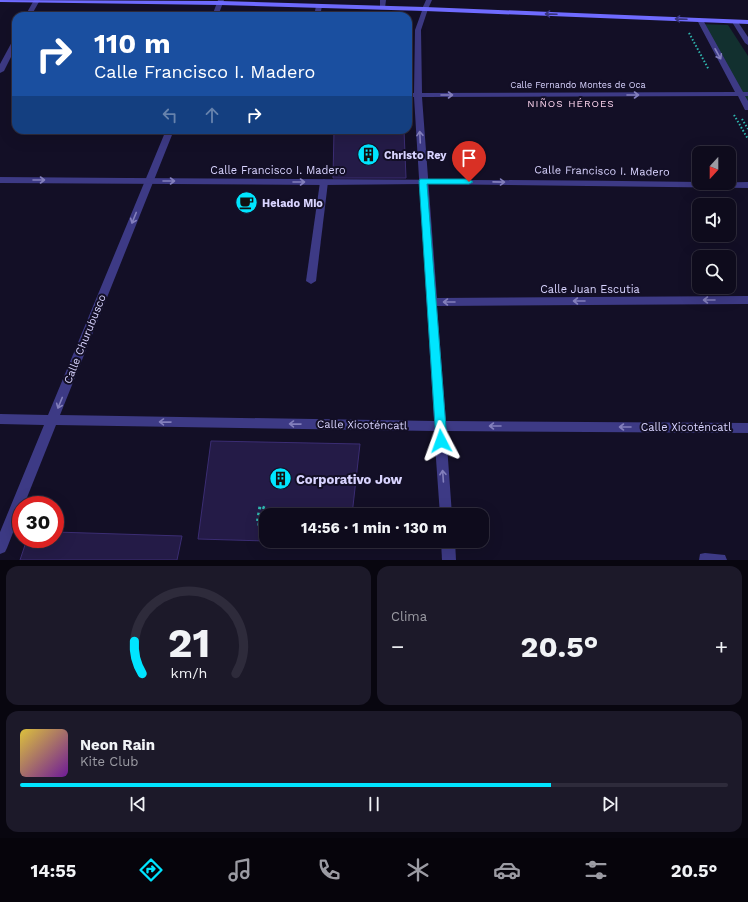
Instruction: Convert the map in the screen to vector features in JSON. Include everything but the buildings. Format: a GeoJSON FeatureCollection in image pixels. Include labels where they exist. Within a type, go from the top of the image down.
{"type":"FeatureCollection","features":[{"type":"Feature","properties":{"kind":"main road"},"geometry":{"type":"LineString","coordinates":[[0,0],[221,1],[383,8],[427,4],[748,22]]}},
{"type":"Feature","properties":{"kind":"street"},"geometry":{"type":"LineString","coordinates":[[30,12],[36,0]]}},
{"type":"Feature","properties":{"kind":"street"},"geometry":{"type":"LineString","coordinates":[[383,0],[383,8]]}},
{"type":"Feature","properties":{"kind":"street"},"geometry":{"type":"LineString","coordinates":[[217,12],[221,1]]}},
{"type":"Feature","properties":{"kind":"street"},"geometry":{"type":"LineString","coordinates":[[427,4],[418,30],[413,95],[423,181],[446,508]]}},
{"type":"Feature","properties":{"kind":"street"},"geometry":{"type":"LineString","coordinates":[[318,12],[319,6]]}},
{"type":"Feature","properties":{"kind":"street"},"geometry":{"type":"LineString","coordinates":[[700,20],[744,94],[748,108]]}},
{"type":"Feature","properties":{"kind":"street"},"geometry":{"type":"LineString","coordinates":[[735,22],[748,43]]}},
{"type":"Feature","properties":{"kind":"street"},"geometry":{"type":"LineString","coordinates":[[0,71],[12,48]]}},
{"type":"Feature","properties":{"kind":"street","name":"Calle Fernando Montes de Oca"},"geometry":{"type":"LineString","coordinates":[[413,95],[744,94]]}},
{"type":"Feature","properties":{"kind":"street","name":"Calle Churubusco"},"geometry":{"type":"LineString","coordinates":[[0,548],[53,421],[168,134]]}},
{"type":"Feature","properties":{"kind":"street","name":"Calle Francisco I. Madero"},"geometry":{"type":"LineString","coordinates":[[0,180],[324,182],[423,181],[748,184]]}},
{"type":"Feature","properties":{"kind":"street"},"geometry":{"type":"LineString","coordinates":[[311,280],[324,182]]}},
{"type":"Feature","properties":{"kind":"street","name":"Calle Juan Escutia"},"geometry":{"type":"LineString","coordinates":[[431,302],[748,300]]}},
{"type":"Feature","properties":{"kind":"street","name":"Calle Xicoténcatl"},"geometry":{"type":"LineString","coordinates":[[0,419],[440,426],[748,428]]}},
{"type":"Feature","properties":{"kind":"street"},"geometry":{"type":"LineString","coordinates":[[448,548],[449,560]]}},
{"type":"Feature","properties":{"kind":"street"},"geometry":{"type":"LineString","coordinates":[[705,560],[720,560]]}},
{"type":"Feature","properties":{"kind":"path"},"geometry":{"type":"LineString","coordinates":[[259,512],[257,524],[259,524]]}},
{"type":"Feature","properties":{"kind":"green space"},"geometry":{"type":"Polygon","coordinates":[[[699,24],[728,25],[748,56],[748,108],[699,24]]]}},
{"type":"Feature","properties":{"kind":"place","name":"Christo Rey"},"geometry":{"type":"Point","coordinates":[369,155]}},
{"type":"Feature","properties":{"kind":"place","name":"Helado Mio"},"geometry":{"type":"Point","coordinates":[247,203]}},
{"type":"Feature","properties":{"kind":"place","name":"Corporativo Jow"},"geometry":{"type":"Point","coordinates":[281,479]}},
{"type":"Feature","properties":{"kind":"district","name":"NIÑOS HÉROES"},"geometry":{"type":"Point","coordinates":[571,103]}},
{"type":"Feature","properties":{"kind":"route"},"geometry":{"type":"LineString","coordinates":[[441,441],[423,181],[469,182]]}}]}
